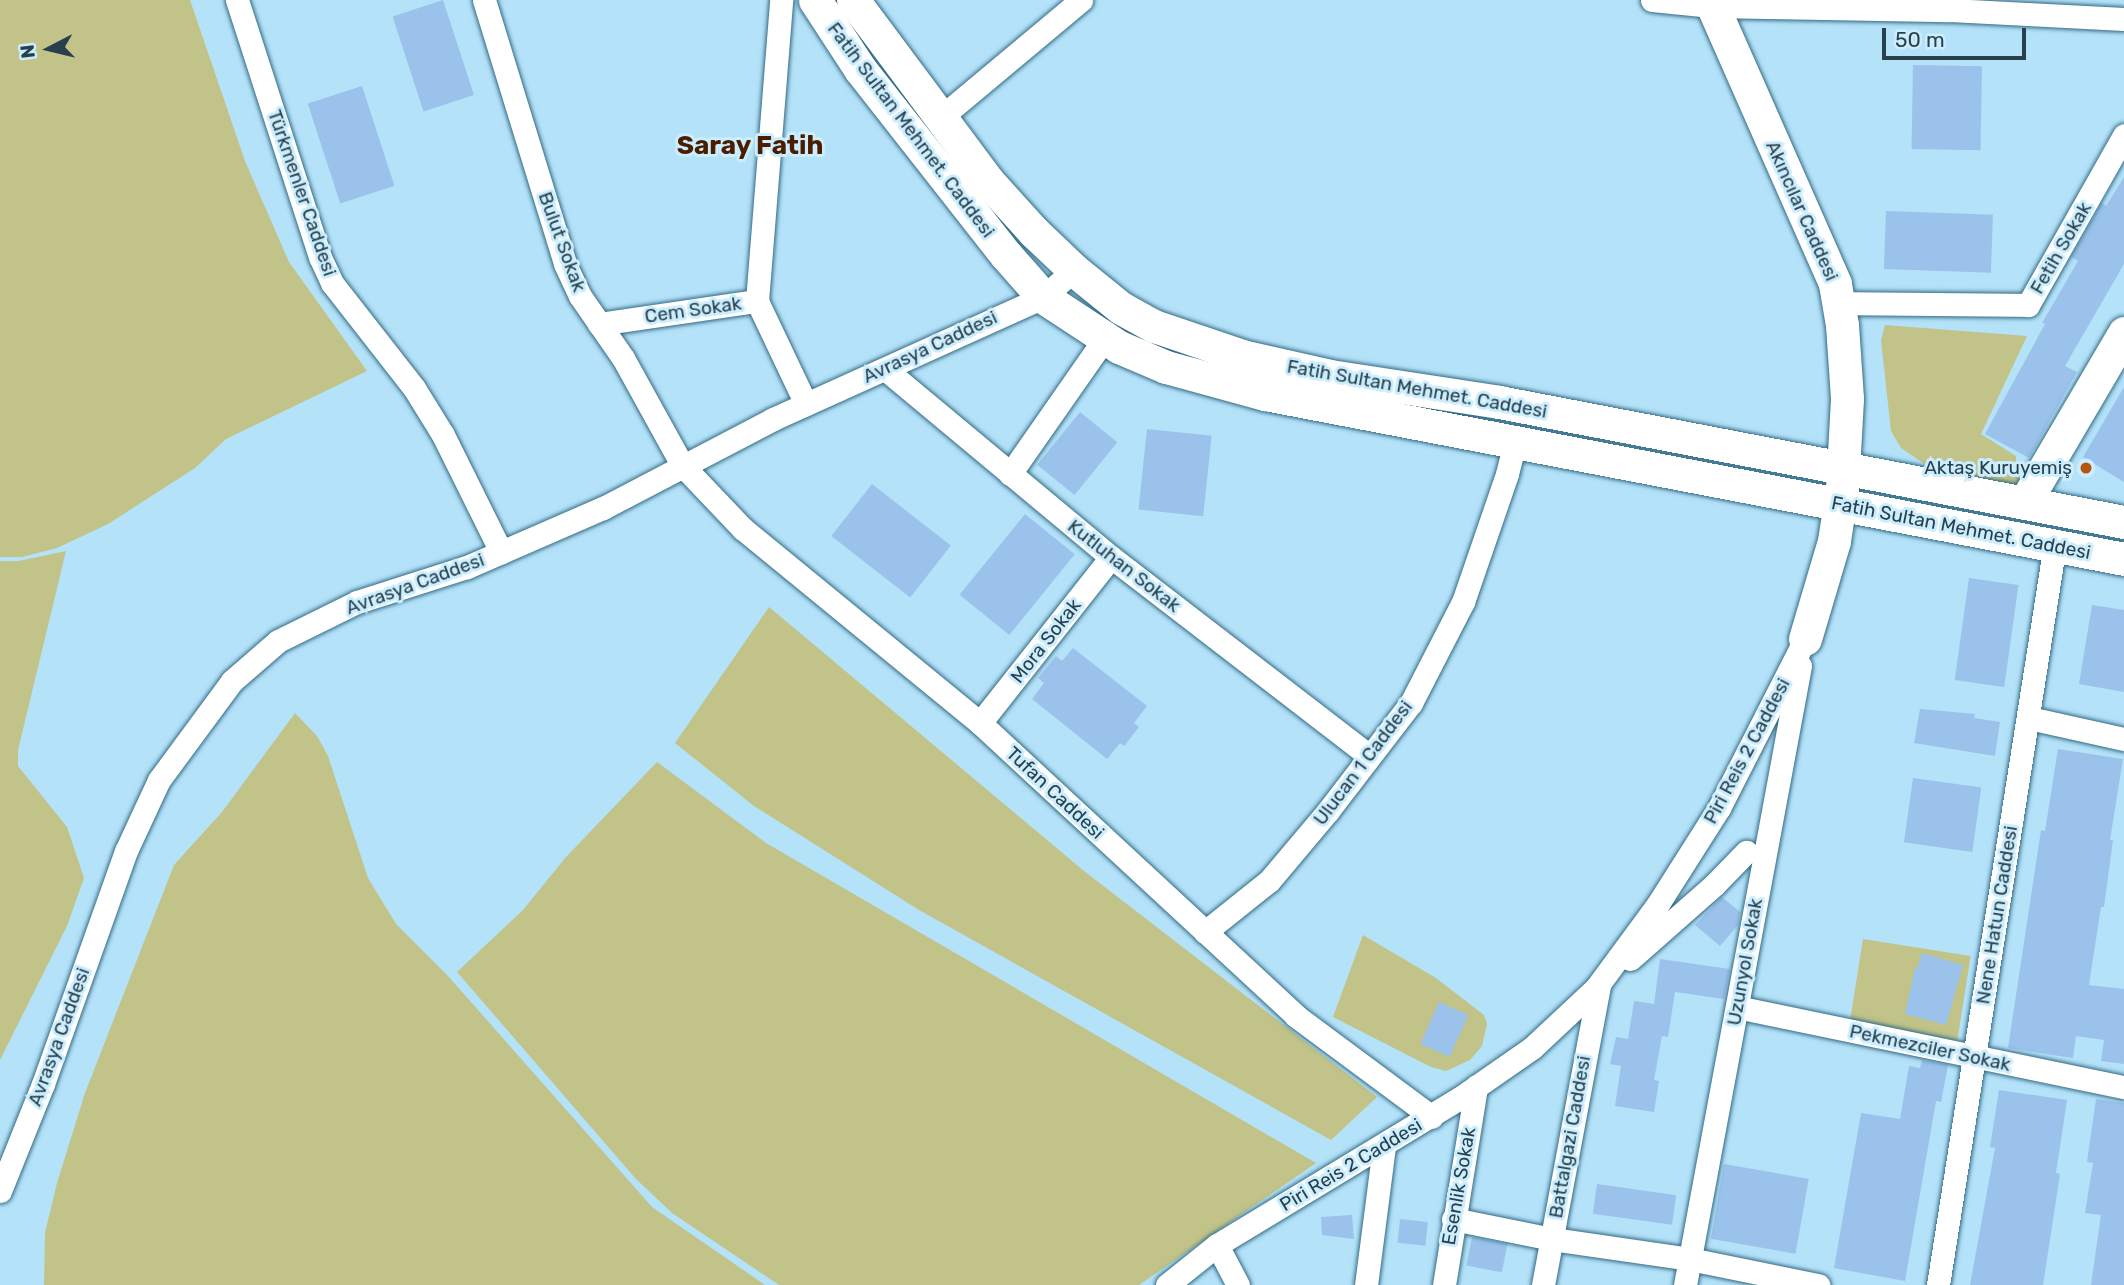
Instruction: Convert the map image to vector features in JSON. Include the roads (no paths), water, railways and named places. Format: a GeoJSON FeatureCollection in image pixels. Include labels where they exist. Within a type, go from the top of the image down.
{"type":"FeatureCollection","features":[{"type":"Feature","properties":{"kind":"street","name":"Türkmenler Caddesi"},"geometry":{"type":"LineString","coordinates":[[237,0],[320,257],[332,283],[414,388],[443,435],[501,552]]}},
{"type":"Feature","properties":{"kind":"street","name":"Bulut Sokak"},"geometry":{"type":"LineString","coordinates":[[484,0],[565,264],[580,296],[623,358],[682,465]]}},
{"type":"Feature","properties":{"kind":"street"},"geometry":{"type":"LineString","coordinates":[[757,301],[781,0]]}},
{"type":"Feature","properties":{"kind":"street","name":"Fatih Sultan Mehmet. Caddesi"},"geometry":{"type":"LineString","coordinates":[[814,0],[860,69],[1043,297],[1105,338],[1166,367],[1265,394],[1515,443],[1842,487],[2025,502],[2124,522]]}},
{"type":"Feature","properties":{"kind":"street","name":"Fatih Sultan Mehmet. Caddesi"},"geometry":{"type":"LineString","coordinates":[[853,0],[987,180],[1074,270],[1121,308],[1154,326],[1242,356],[1330,376],[1499,402],[2124,559]]}},
{"type":"Feature","properties":{"kind":"street"},"geometry":{"type":"LineString","coordinates":[[940,118],[1081,0]]}},
{"type":"Feature","properties":{"kind":"street"},"geometry":{"type":"LineString","coordinates":[[1652,0],[1950,5],[2124,19]]}},
{"type":"Feature","properties":{"kind":"street","name":"Akıncılar Caddesi"},"geometry":{"type":"LineString","coordinates":[[1711,3],[1835,284],[1847,400],[1842,487]]}},
{"type":"Feature","properties":{"kind":"street","name":"Fetih Sokak"},"geometry":{"type":"LineString","coordinates":[[1838,303],[2028,305],[2124,135]]}},
{"type":"Feature","properties":{"kind":"street","name":"Avrasya Caddesi"},"geometry":{"type":"LineString","coordinates":[[0,1191],[43,1084],[126,851],[159,780],[232,681],[278,641],[357,602],[467,567],[603,508],[682,465],[806,404],[1043,297],[1074,270]]}},
{"type":"Feature","properties":{"kind":"street","name":"Cem Sokak"},"geometry":{"type":"LineString","coordinates":[[598,324],[757,301],[806,404]]}},
{"type":"Feature","properties":{"kind":"street"},"geometry":{"type":"LineString","coordinates":[[2025,502],[2124,333]]}},
{"type":"Feature","properties":{"kind":"street"},"geometry":{"type":"LineString","coordinates":[[1010,474],[1105,338]]}},
{"type":"Feature","properties":{"kind":"street","name":"Kutluhan Sokak"},"geometry":{"type":"LineString","coordinates":[[885,369],[1111,557],[1369,756]]}},
{"type":"Feature","properties":{"kind":"street","name":"Ulucan 1 Caddesi"},"geometry":{"type":"LineString","coordinates":[[1205,932],[1269,881],[1410,703],[1463,602],[1515,443]]}},
{"type":"Feature","properties":{"kind":"street","name":"Tufan Caddesi"},"geometry":{"type":"LineString","coordinates":[[682,465],[743,529],[980,723],[1296,1016],[1383,1084],[1432,1117]]}},
{"type":"Feature","properties":{"kind":"street","name":"Piri Reis 2 Caddesi"},"geometry":{"type":"LineString","coordinates":[[1596,988],[1658,904],[1719,808],[1805,639],[1834,541],[1842,487]]}},
{"type":"Feature","properties":{"kind":"street","name":"Nene Hatun Caddesi"},"geometry":{"type":"LineString","coordinates":[[1938,1285],[2056,544]]}},
{"type":"Feature","properties":{"kind":"street","name":"Mora Sokak"},"geometry":{"type":"LineString","coordinates":[[980,723],[1111,557]]}},
{"type":"Feature","properties":{"kind":"street","name":"Uzunyol Sokak"},"geometry":{"type":"LineString","coordinates":[[1685,1285],[1805,639]]}},
{"type":"Feature","properties":{"kind":"street"},"geometry":{"type":"LineString","coordinates":[[2029,718],[2124,739]]}},
{"type":"Feature","properties":{"kind":"street","name":"Piri Reis 2 Caddesi"},"geometry":{"type":"LineString","coordinates":[[1167,1285],[1217,1245],[1432,1117],[1532,1048],[1715,884],[1746,852]]}},
{"type":"Feature","properties":{"kind":"street","name":"Battalgazi Caddesi"},"geometry":{"type":"LineString","coordinates":[[1543,1285],[1596,988]]}},
{"type":"Feature","properties":{"kind":"street","name":"Pekmezciler Sokak"},"geometry":{"type":"LineString","coordinates":[[1737,1007],[1973,1058],[2124,1087]]}},
{"type":"Feature","properties":{"kind":"street","name":"Esenlik Sokak"},"geometry":{"type":"LineString","coordinates":[[1444,1285],[1476,1087]]}},
{"type":"Feature","properties":{"kind":"street"},"geometry":{"type":"LineString","coordinates":[[1366,1285],[1384,1146]]}},
{"type":"Feature","properties":{"kind":"street"},"geometry":{"type":"LineString","coordinates":[[1453,1219],[1552,1239],[1690,1259],[1818,1285]]}},
{"type":"Feature","properties":{"kind":"street"},"geometry":{"type":"LineString","coordinates":[[1217,1245],[1238,1285]]}},
{"type":"Feature","properties":{"kind":"place","name":"Aktaş Kuruyemiş"},"geometry":{"type":"Point","coordinates":[2086,468]}},
{"type":"Feature","properties":{"kind":"district","name":"Saray Fatih"},"geometry":{"type":"Point","coordinates":[750,146]}}]}
